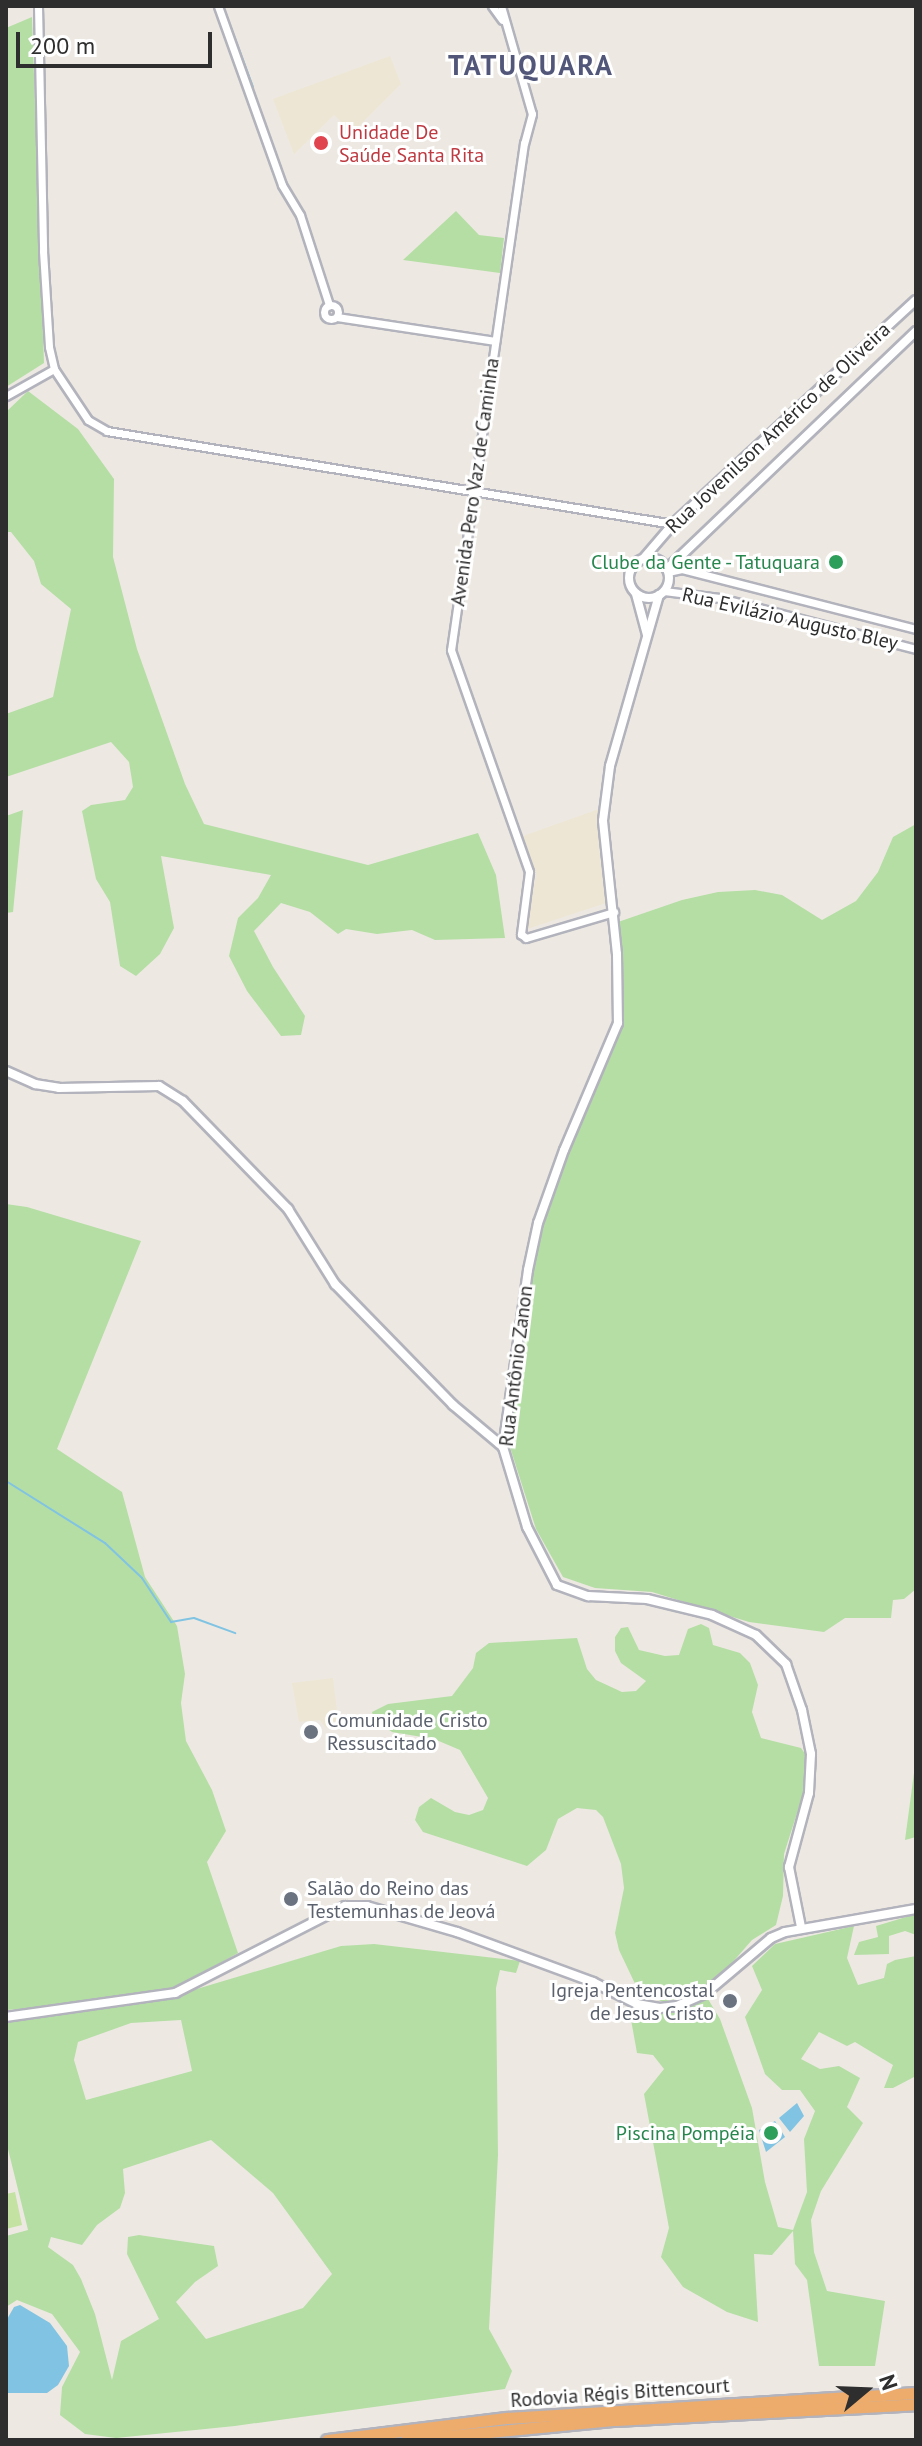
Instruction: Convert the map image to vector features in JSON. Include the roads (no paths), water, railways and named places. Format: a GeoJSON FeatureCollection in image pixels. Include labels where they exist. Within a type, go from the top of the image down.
{"type":"FeatureCollection","features":[{"type":"Feature","properties":{"kind":"highway","name":"Rodovia Régis Bittencourt"},"geometry":{"type":"LineString","coordinates":[[327,2440],[460,2423],[597,2411],[916,2393]]}},
{"type":"Feature","properties":{"kind":"highway","name":"Rodovia Régis Bittencourt"},"geometry":{"type":"LineString","coordinates":[[406,2440],[615,2420],[916,2404]]}},
{"type":"Feature","properties":{"kind":"main road","name":"Rua Jovenilson Américo de Oliveira"},"geometry":{"type":"LineString","coordinates":[[643,559],[673,524],[916,300]]}},
{"type":"Feature","properties":{"kind":"main road","name":"Rua Jovenilson Américo de Oliveira"},"geometry":{"type":"LineString","coordinates":[[667,570],[916,331]]}},
{"type":"Feature","properties":{"kind":"main road"},"geometry":{"type":"LineString","coordinates":[[678,558],[682,569]]}},
{"type":"Feature","properties":{"kind":"main road"},"geometry":{"type":"LineString","coordinates":[[643,559],[654,559],[667,570],[661,593],[647,598],[635,592],[630,572],[643,559]]}},
{"type":"Feature","properties":{"kind":"main road","name":"Rua Antônio Zanon"},"geometry":{"type":"LineString","coordinates":[[635,592],[645,618],[647,639]]}},
{"type":"Feature","properties":{"kind":"main road","name":"Rua Antônio Zanon"},"geometry":{"type":"LineString","coordinates":[[661,593],[608,781],[603,821],[614,912],[618,1023],[564,1150],[538,1223],[528,1270],[503,1447],[527,1527],[557,1585],[588,1596],[647,1599],[712,1615],[756,1635],[786,1664],[811,1754],[807,1803],[789,1867],[801,1927]]}},
{"type":"Feature","properties":{"kind":"main road"},"geometry":{"type":"LineString","coordinates":[[6,1071],[35,1084],[59,1088],[159,1086],[183,1101],[288,1209],[335,1284],[453,1405],[503,1447]]}},
{"type":"Feature","properties":{"kind":"main road"},"geometry":{"type":"LineString","coordinates":[[6,2017],[175,1993],[345,1906],[367,1906],[457,1932],[652,2008],[677,2006],[698,1998],[771,1938],[801,1927],[916,1909]]}},
{"type":"Feature","properties":{"kind":"street"},"geometry":{"type":"LineString","coordinates":[[38,6],[43,251],[49,347],[54,369],[88,420],[107,431],[673,524]]}},
{"type":"Feature","properties":{"kind":"street"},"geometry":{"type":"LineString","coordinates":[[218,6],[282,185],[300,215],[329,305],[338,309],[337,317],[495,341]]}},
{"type":"Feature","properties":{"kind":"street","name":"Avenida Pero Vaz de Caminha"},"geometry":{"type":"LineString","coordinates":[[492,6],[503,21]]}},
{"type":"Feature","properties":{"kind":"street","name":"Avenida Pero Vaz de Caminha"},"geometry":{"type":"LineString","coordinates":[[501,6],[532,114],[524,143],[451,650],[529,872],[530,887],[521,934],[526,938],[614,912]]}},
{"type":"Feature","properties":{"kind":"street"},"geometry":{"type":"LineString","coordinates":[[6,396],[54,369]]}},
{"type":"Feature","properties":{"kind":"street","name":"Rua Evilázio Augusto Bley"},"geometry":{"type":"LineString","coordinates":[[667,570],[682,569],[916,629]]}},
{"type":"Feature","properties":{"kind":"street","name":"Rua Evilázio Augusto Bley"},"geometry":{"type":"LineString","coordinates":[[661,593],[720,598],[916,649]]}},
{"type":"Feature","properties":{"kind":"water","name":"Piscina Pompéia"},"geometry":{"type":"Polygon","coordinates":[[[797,2103],[804,2116],[790,2132],[779,2118],[797,2103]]]}},
{"type":"Feature","properties":{"kind":"water","name":"Piscina Pompéia"},"geometry":{"type":"Polygon","coordinates":[[[775,2121],[785,2137],[766,2152],[759,2130],[775,2121]]]}},
{"type":"Feature","properties":{"kind":"water"},"geometry":{"type":"Polygon","coordinates":[[[20,2305],[50,2323],[67,2346],[69,2366],[58,2385],[47,2393],[6,2393],[6,2321],[14,2307],[20,2305]]]}},
{"type":"Feature","properties":{"kind":"waterway"},"geometry":{"type":"LineString","coordinates":[[223,6],[253,87]]}},
{"type":"Feature","properties":{"kind":"waterway"},"geometry":{"type":"LineString","coordinates":[[6,1481],[105,1543],[142,1578],[171,1622],[194,1618],[235,1633]]}},
{"type":"Feature","properties":{"kind":"place","name":"Unidade De Saúde Santa Rita"},"geometry":{"type":"Point","coordinates":[321,143]}},
{"type":"Feature","properties":{"kind":"place","name":"Clube da Gente - Tatuquara"},"geometry":{"type":"Point","coordinates":[836,562]}},
{"type":"Feature","properties":{"kind":"place","name":"Comunidade Cristo Ressuscitado"},"geometry":{"type":"Point","coordinates":[311,1732]}},
{"type":"Feature","properties":{"kind":"place","name":"Salão do Reino das Testemunhas de Jeová"},"geometry":{"type":"Point","coordinates":[291,1899]}},
{"type":"Feature","properties":{"kind":"place","name":"Igreja Pentencostal de Jesus Cristo"},"geometry":{"type":"Point","coordinates":[730,2001]}},
{"type":"Feature","properties":{"kind":"place","name":"Piscina Pompéia"},"geometry":{"type":"Point","coordinates":[771,2133]}},
{"type":"Feature","properties":{"kind":"district","name":"TATUQUARA"},"geometry":{"type":"Point","coordinates":[531,65]}}]}
